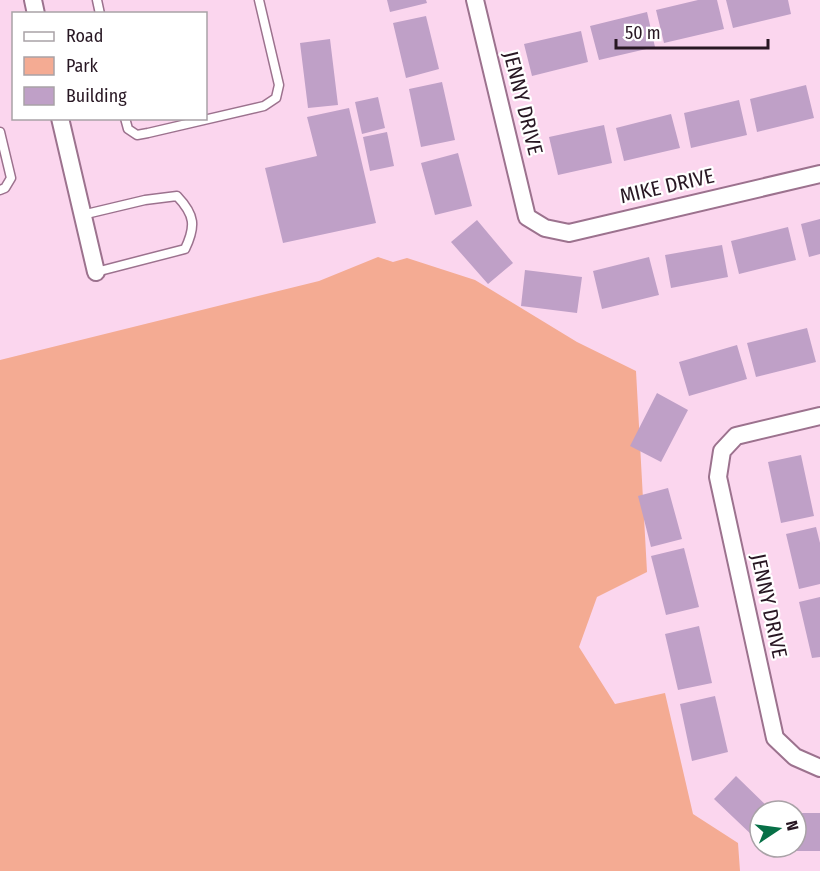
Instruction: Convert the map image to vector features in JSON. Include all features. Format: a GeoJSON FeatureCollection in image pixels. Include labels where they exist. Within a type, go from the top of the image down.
{"type":"FeatureCollection","features":[{"type":"Feature","properties":{"kind":"street","name":"JENNY DRIVE"},"geometry":{"type":"LineString","coordinates":[[475,0],[527,217]]}},
{"type":"Feature","properties":{"kind":"street"},"geometry":{"type":"LineString","coordinates":[[60,120],[96,272]]}},
{"type":"Feature","properties":{"kind":"street","name":"MIKE DRIVE"},"geometry":{"type":"LineString","coordinates":[[527,217],[545,228],[569,232],[820,174]]}},
{"type":"Feature","properties":{"kind":"street","name":"JENNY DRIVE"},"geometry":{"type":"LineString","coordinates":[[820,416],[736,436],[722,451],[718,477],[776,738],[795,757],[820,768]]}},
{"type":"Feature","properties":{"kind":"lane"},"geometry":{"type":"LineString","coordinates":[[207,120],[264,106],[276,98],[279,85],[259,0]]}},
{"type":"Feature","properties":{"kind":"lane"},"geometry":{"type":"LineString","coordinates":[[126,120],[128,129],[137,135],[206,120]]}},
{"type":"Feature","properties":{"kind":"lane"},"geometry":{"type":"LineString","coordinates":[[0,132],[11,178],[5,188],[0,190]]}},
{"type":"Feature","properties":{"kind":"lane"},"geometry":{"type":"LineString","coordinates":[[82,215],[162,197],[177,196],[188,208],[193,232],[185,249],[96,272]]}},
{"type":"Feature","properties":{"kind":"green space"},"geometry":{"type":"Polygon","coordinates":[[[378,257],[393,262],[407,258],[475,280],[577,342],[636,371],[647,572],[597,597],[579,647],[615,704],[665,693],[693,814],[738,843],[740,871],[0,871],[0,360],[319,281],[378,257]]]}},
{"type":"Feature","properties":{"kind":"building"},"geometry":{"type":"Polygon","coordinates":[[[387,0],[426,0],[427,3],[390,12],[387,0]]]}},
{"type":"Feature","properties":{"kind":"building"},"geometry":{"type":"Polygon","coordinates":[[[698,0],[717,0],[724,29],[664,43],[656,10],[698,0]]]}},
{"type":"Feature","properties":{"kind":"building"},"geometry":{"type":"Polygon","coordinates":[[[726,0],[788,0],[791,14],[733,28],[726,0]]]}},
{"type":"Feature","properties":{"kind":"building"},"geometry":{"type":"Polygon","coordinates":[[[647,12],[655,47],[599,60],[590,26],[647,12]]]}},
{"type":"Feature","properties":{"kind":"building"},"geometry":{"type":"Polygon","coordinates":[[[426,16],[439,69],[406,78],[393,23],[426,16]]]}},
{"type":"Feature","properties":{"kind":"building"},"geometry":{"type":"Polygon","coordinates":[[[581,31],[588,62],[532,76],[524,44],[581,31]]]}},
{"type":"Feature","properties":{"kind":"building"},"geometry":{"type":"Polygon","coordinates":[[[330,39],[338,105],[308,108],[300,43],[330,39]]]}},
{"type":"Feature","properties":{"kind":"building"},"geometry":{"type":"Polygon","coordinates":[[[442,82],[455,140],[421,147],[409,89],[442,82]]]}},
{"type":"Feature","properties":{"kind":"building"},"geometry":{"type":"Polygon","coordinates":[[[806,85],[814,118],[757,132],[750,99],[806,85]]]}},
{"type":"Feature","properties":{"kind":"building"},"geometry":{"type":"Polygon","coordinates":[[[378,97],[385,128],[362,134],[355,102],[378,97]]]}},
{"type":"Feature","properties":{"kind":"building"},"geometry":{"type":"Polygon","coordinates":[[[739,100],[747,135],[691,148],[684,113],[739,100]]]}},
{"type":"Feature","properties":{"kind":"building"},"geometry":{"type":"Polygon","coordinates":[[[349,108],[376,223],[283,243],[265,168],[317,156],[307,117],[349,108]]]}},
{"type":"Feature","properties":{"kind":"building"},"geometry":{"type":"Polygon","coordinates":[[[671,114],[680,148],[624,161],[616,128],[671,114]]]}},
{"type":"Feature","properties":{"kind":"building"},"geometry":{"type":"Polygon","coordinates":[[[604,125],[612,163],[558,175],[549,137],[604,125]]]}},
{"type":"Feature","properties":{"kind":"building"},"geometry":{"type":"Polygon","coordinates":[[[387,132],[394,166],[370,171],[363,137],[387,132]]]}},
{"type":"Feature","properties":{"kind":"building"},"geometry":{"type":"Polygon","coordinates":[[[458,153],[472,206],[435,215],[421,163],[458,153]]]}},
{"type":"Feature","properties":{"kind":"building"},"geometry":{"type":"Polygon","coordinates":[[[820,219],[820,254],[809,257],[801,224],[820,219]]]}},
{"type":"Feature","properties":{"kind":"building"},"geometry":{"type":"Polygon","coordinates":[[[477,220],[513,263],[488,284],[451,242],[477,220]]]}},
{"type":"Feature","properties":{"kind":"building"},"geometry":{"type":"Polygon","coordinates":[[[788,227],[796,260],[739,274],[731,241],[788,227]]]}},
{"type":"Feature","properties":{"kind":"building"},"geometry":{"type":"Polygon","coordinates":[[[722,245],[728,277],[671,288],[665,255],[722,245]]]}},
{"type":"Feature","properties":{"kind":"building"},"geometry":{"type":"Polygon","coordinates":[[[649,257],[659,295],[602,309],[593,271],[649,257]]]}},
{"type":"Feature","properties":{"kind":"building"},"geometry":{"type":"Polygon","coordinates":[[[525,270],[582,277],[577,313],[521,306],[525,270]]]}},
{"type":"Feature","properties":{"kind":"building"},"geometry":{"type":"Polygon","coordinates":[[[807,328],[816,362],[756,377],[747,343],[807,328]]]}},
{"type":"Feature","properties":{"kind":"building"},"geometry":{"type":"Polygon","coordinates":[[[737,345],[747,379],[689,396],[679,362],[737,345]]]}},
{"type":"Feature","properties":{"kind":"building"},"geometry":{"type":"Polygon","coordinates":[[[657,393],[688,410],[661,462],[630,446],[657,393]]]}},
{"type":"Feature","properties":{"kind":"building"},"geometry":{"type":"Polygon","coordinates":[[[801,455],[814,516],[781,523],[768,462],[801,455]]]}},
{"type":"Feature","properties":{"kind":"building"},"geometry":{"type":"Polygon","coordinates":[[[668,488],[682,539],[651,547],[638,496],[668,488]]]}},
{"type":"Feature","properties":{"kind":"building"},"geometry":{"type":"Polygon","coordinates":[[[816,527],[820,543],[820,584],[799,589],[786,534],[816,527]]]}},
{"type":"Feature","properties":{"kind":"building"},"geometry":{"type":"Polygon","coordinates":[[[684,548],[699,607],[666,615],[651,556],[684,548]]]}},
{"type":"Feature","properties":{"kind":"building"},"geometry":{"type":"Polygon","coordinates":[[[820,597],[820,657],[812,658],[799,602],[820,597]]]}},
{"type":"Feature","properties":{"kind":"building"},"geometry":{"type":"Polygon","coordinates":[[[699,626],[712,683],[678,690],[665,634],[699,626]]]}},
{"type":"Feature","properties":{"kind":"building"},"geometry":{"type":"Polygon","coordinates":[[[715,696],[728,752],[692,761],[680,704],[715,696]]]}},
{"type":"Feature","properties":{"kind":"building"},"geometry":{"type":"Polygon","coordinates":[[[736,776],[760,799],[748,799],[748,831],[714,799],[736,776]]]}},
{"type":"Feature","properties":{"kind":"building"},"geometry":{"type":"Polygon","coordinates":[[[808,813],[820,813],[820,851],[808,851],[808,813]]]}}]}
